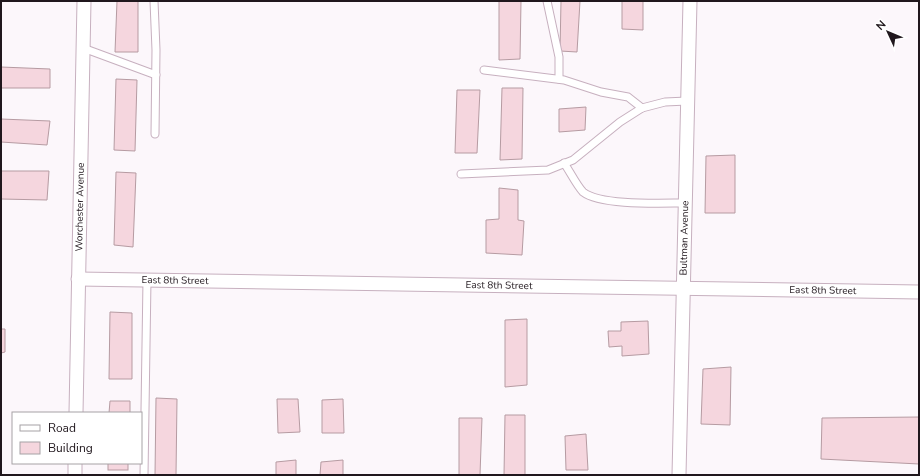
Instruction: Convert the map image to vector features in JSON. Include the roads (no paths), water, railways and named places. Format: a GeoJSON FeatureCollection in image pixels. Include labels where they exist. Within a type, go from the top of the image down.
{"type":"FeatureCollection","features":[{"type":"Feature","properties":{"kind":"street","name":"Worchester Avenue"},"geometry":{"type":"LineString","coordinates":[[76,412],[84,1]]}},
{"type":"Feature","properties":{"kind":"street","name":"Bultman Avenue"},"geometry":{"type":"LineString","coordinates":[[679,475],[690,1]]}},
{"type":"Feature","properties":{"kind":"street","name":"East 8th Street"},"geometry":{"type":"LineString","coordinates":[[78,278],[919,292]]}},
{"type":"Feature","properties":{"kind":"street"},"geometry":{"type":"LineString","coordinates":[[75,464],[75,475]]}},
{"type":"Feature","properties":{"kind":"lane"},"geometry":{"type":"LineString","coordinates":[[154,1],[156,75],[155,134]]}},
{"type":"Feature","properties":{"kind":"lane"},"geometry":{"type":"LineString","coordinates":[[547,1],[559,57],[559,79]]}},
{"type":"Feature","properties":{"kind":"lane"},"geometry":{"type":"LineString","coordinates":[[83,48],[156,75]]}},
{"type":"Feature","properties":{"kind":"lane"},"geometry":{"type":"LineString","coordinates":[[484,70],[559,79],[601,92],[628,97],[642,108]]}},
{"type":"Feature","properties":{"kind":"lane"},"geometry":{"type":"LineString","coordinates":[[460,174],[548,170],[573,160],[620,122],[642,108],[665,102],[687,101]]}},
{"type":"Feature","properties":{"kind":"lane"},"geometry":{"type":"LineString","coordinates":[[564,163],[584,192],[604,199],[635,203],[685,204]]}},
{"type":"Feature","properties":{"kind":"lane"},"geometry":{"type":"LineString","coordinates":[[144,475],[147,280]]}}]}
